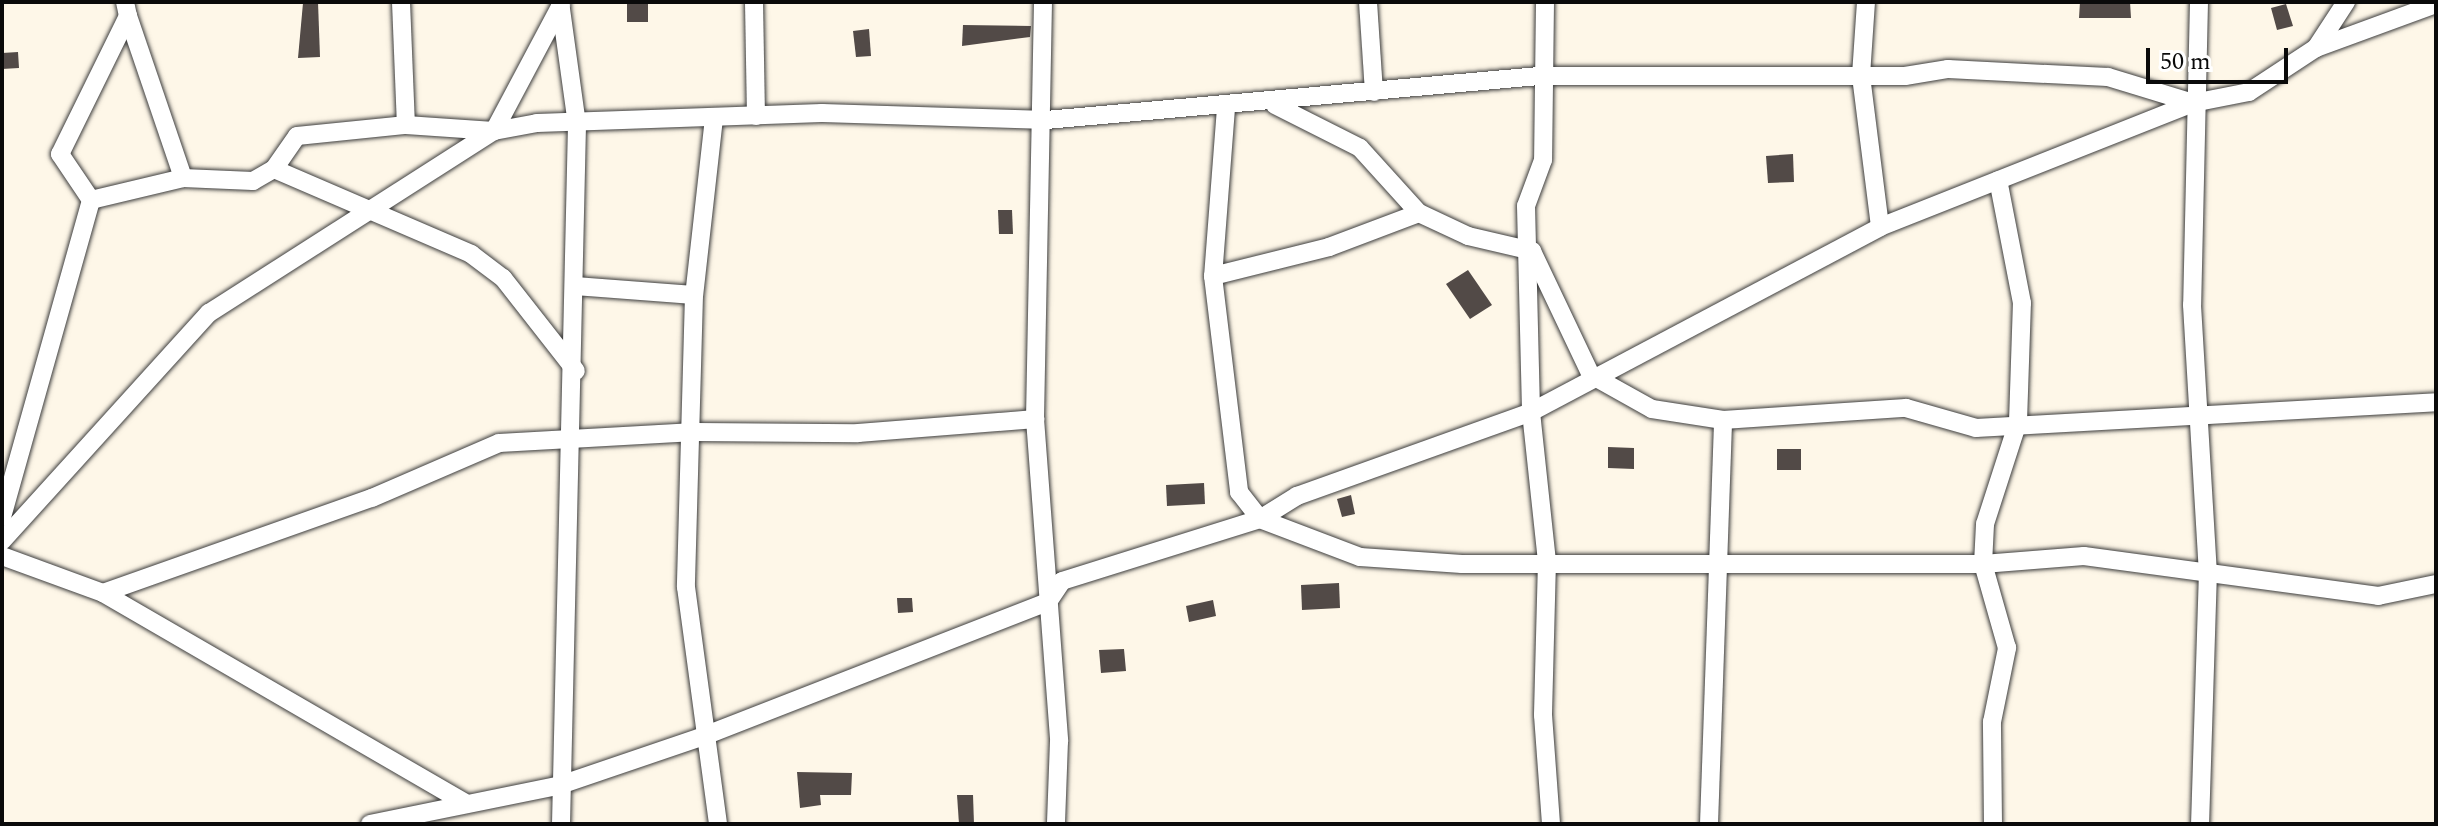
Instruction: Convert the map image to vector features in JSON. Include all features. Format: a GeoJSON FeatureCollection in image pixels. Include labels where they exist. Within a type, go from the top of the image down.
{"type":"FeatureCollection","features":[{"type":"Feature","properties":{"kind":"street"},"geometry":{"type":"LineString","coordinates":[[401,2],[406,125]]}},
{"type":"Feature","properties":{"kind":"street"},"geometry":{"type":"LineString","coordinates":[[754,2],[756,116]]}},
{"type":"Feature","properties":{"kind":"street"},"geometry":{"type":"LineString","coordinates":[[1043,2],[1046,120],[1035,419],[1059,741],[1056,824]]}},
{"type":"Feature","properties":{"kind":"street"},"geometry":{"type":"LineString","coordinates":[[1368,2],[1374,92]]}},
{"type":"Feature","properties":{"kind":"street"},"geometry":{"type":"LineString","coordinates":[[1545,2],[1543,160],[1526,206],[1532,251],[1531,412],[1547,561],[1543,715],[1551,824]]}},
{"type":"Feature","properties":{"kind":"street"},"geometry":{"type":"LineString","coordinates":[[1866,2],[1861,76],[1880,227]]}},
{"type":"Feature","properties":{"kind":"street"},"geometry":{"type":"LineString","coordinates":[[2199,2],[2193,103],[2192,305],[2202,413],[2208,571],[2200,824]]}},
{"type":"Feature","properties":{"kind":"street"},"geometry":{"type":"LineString","coordinates":[[2316,48],[2346,2]]}},
{"type":"Feature","properties":{"kind":"street"},"geometry":{"type":"LineString","coordinates":[[560,4],[577,125],[576,371],[557,786],[561,824]]}},
{"type":"Feature","properties":{"kind":"street"},"geometry":{"type":"LineString","coordinates":[[2,541],[209,313],[369,207],[494,131],[560,4]]}},
{"type":"Feature","properties":{"kind":"street"},"geometry":{"type":"LineString","coordinates":[[370,824],[464,802],[557,786],[704,736],[1048,602],[1062,581],[1260,519],[1297,496],[1531,412],[1591,375],[1880,227],[2193,103],[2249,92],[2316,48],[2436,4]]}},
{"type":"Feature","properties":{"kind":"street"},"geometry":{"type":"LineString","coordinates":[[126,9],[183,178]]}},
{"type":"Feature","properties":{"kind":"street"},"geometry":{"type":"LineString","coordinates":[[2,517],[91,200],[60,154],[126,9]]}},
{"type":"Feature","properties":{"kind":"street"},"geometry":{"type":"LineString","coordinates":[[91,200],[183,178],[253,181],[274,169],[297,136],[406,125],[494,131],[756,116],[1046,120],[1275,105],[1542,76],[1861,76],[1948,69],[2108,77],[2193,103]]}},
{"type":"Feature","properties":{"kind":"street"},"geometry":{"type":"LineString","coordinates":[[1275,105],[1360,148],[1419,213],[1468,236],[1532,251]]}},
{"type":"Feature","properties":{"kind":"street"},"geometry":{"type":"LineString","coordinates":[[1226,108],[1213,276],[1239,492],[1260,519],[1360,557],[1718,564],[1983,564],[2084,556],[2378,596],[2436,584]]}},
{"type":"Feature","properties":{"kind":"street"},"geometry":{"type":"LineString","coordinates":[[714,118],[694,295],[695,432],[686,587],[718,824]]}},
{"type":"Feature","properties":{"kind":"street"},"geometry":{"type":"LineString","coordinates":[[274,169],[369,207],[471,254],[503,278],[576,371]]}},
{"type":"Feature","properties":{"kind":"street"},"geometry":{"type":"LineString","coordinates":[[1993,824],[1992,722],[2007,648],[1983,564],[1985,524],[2018,422],[2022,303],[1998,180]]}},
{"type":"Feature","properties":{"kind":"street"},"geometry":{"type":"LineString","coordinates":[[1213,276],[1329,247],[1419,213]]}},
{"type":"Feature","properties":{"kind":"street"},"geometry":{"type":"LineString","coordinates":[[1532,251],[1591,375],[1652,409],[1723,420],[1906,408],[1976,428],[2018,422],[2436,402]]}},
{"type":"Feature","properties":{"kind":"street"},"geometry":{"type":"LineString","coordinates":[[575,286],[694,295]]}},
{"type":"Feature","properties":{"kind":"street"},"geometry":{"type":"LineString","coordinates":[[103,593],[372,498],[499,443],[695,432],[858,433],[1035,419]]}},
{"type":"Feature","properties":{"kind":"street"},"geometry":{"type":"LineString","coordinates":[[1709,824],[1723,420]]}},
{"type":"Feature","properties":{"kind":"street"},"geometry":{"type":"LineString","coordinates":[[2,556],[103,593],[464,802]]}},
{"type":"Feature","properties":{"kind":"building"},"geometry":{"type":"Polygon","coordinates":[[[318,2],[320,57],[298,58],[303,3],[318,2]]]}},
{"type":"Feature","properties":{"kind":"building"},"geometry":{"type":"Polygon","coordinates":[[[627,2],[648,2],[648,22],[627,22],[627,2]]]}},
{"type":"Feature","properties":{"kind":"building"},"geometry":{"type":"Polygon","coordinates":[[[2080,2],[2130,2],[2131,18],[2079,18],[2080,2]]]}},
{"type":"Feature","properties":{"kind":"building"},"geometry":{"type":"Polygon","coordinates":[[[2286,4],[2293,26],[2277,30],[2271,8],[2286,4]]]}},
{"type":"Feature","properties":{"kind":"building"},"geometry":{"type":"Polygon","coordinates":[[[963,25],[1031,26],[1030,37],[962,46],[963,25]]]}},
{"type":"Feature","properties":{"kind":"building"},"geometry":{"type":"Polygon","coordinates":[[[869,29],[871,56],[856,57],[853,31],[869,29]]]}},
{"type":"Feature","properties":{"kind":"building"},"geometry":{"type":"Polygon","coordinates":[[[18,52],[19,68],[2,69],[2,53],[18,52]]]}},
{"type":"Feature","properties":{"kind":"building"},"geometry":{"type":"Polygon","coordinates":[[[1793,154],[1794,182],[1768,183],[1766,156],[1793,154]]]}},
{"type":"Feature","properties":{"kind":"building"},"geometry":{"type":"Polygon","coordinates":[[[998,210],[1012,210],[1013,234],[999,234],[998,210]]]}},
{"type":"Feature","properties":{"kind":"building"},"geometry":{"type":"Polygon","coordinates":[[[1468,270],[1492,305],[1470,319],[1446,284],[1468,270]]]}},
{"type":"Feature","properties":{"kind":"building"},"geometry":{"type":"Polygon","coordinates":[[[1608,447],[1634,448],[1634,469],[1608,468],[1608,447]]]}},
{"type":"Feature","properties":{"kind":"building"},"geometry":{"type":"Polygon","coordinates":[[[1777,449],[1801,449],[1801,470],[1777,470],[1777,449]]]}},
{"type":"Feature","properties":{"kind":"building"},"geometry":{"type":"Polygon","coordinates":[[[1204,483],[1205,504],[1167,506],[1166,485],[1204,483]]]}},
{"type":"Feature","properties":{"kind":"building"},"geometry":{"type":"Polygon","coordinates":[[[1351,495],[1355,514],[1342,517],[1337,499],[1351,495]]]}},
{"type":"Feature","properties":{"kind":"building"},"geometry":{"type":"Polygon","coordinates":[[[1339,583],[1340,608],[1302,610],[1301,585],[1339,583]]]}},
{"type":"Feature","properties":{"kind":"building"},"geometry":{"type":"Polygon","coordinates":[[[897,598],[912,598],[913,612],[898,613],[897,598]]]}},
{"type":"Feature","properties":{"kind":"building"},"geometry":{"type":"Polygon","coordinates":[[[1213,600],[1216,616],[1189,622],[1186,606],[1213,600]]]}},
{"type":"Feature","properties":{"kind":"building"},"geometry":{"type":"Polygon","coordinates":[[[1124,649],[1126,671],[1101,673],[1099,650],[1124,649]]]}},
{"type":"Feature","properties":{"kind":"building"},"geometry":{"type":"Polygon","coordinates":[[[797,772],[852,773],[851,795],[820,795],[821,805],[800,808],[797,772]]]}},
{"type":"Feature","properties":{"kind":"building"},"geometry":{"type":"Polygon","coordinates":[[[957,795],[973,795],[974,824],[959,824],[957,795]]]}}]}
